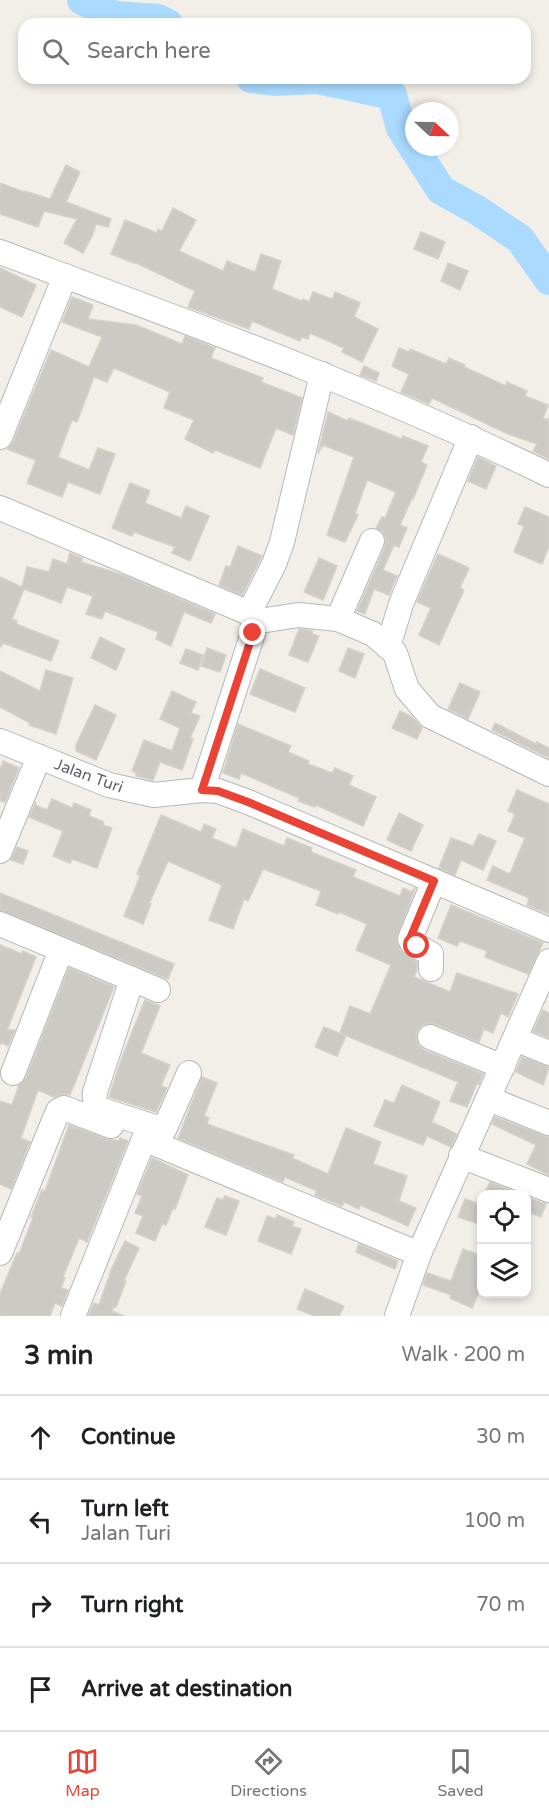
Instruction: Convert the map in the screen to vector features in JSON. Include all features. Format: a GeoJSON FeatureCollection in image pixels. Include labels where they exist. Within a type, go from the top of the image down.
{"type":"FeatureCollection","features":[{"type":"Feature","properties":{"kind":"street"},"geometry":{"type":"LineString","coordinates":[[0,252],[322,374],[471,437],[549,475]]}},
{"type":"Feature","properties":{"kind":"street"},"geometry":{"type":"LineString","coordinates":[[0,437],[65,276]]}},
{"type":"Feature","properties":{"kind":"street"},"geometry":{"type":"LineString","coordinates":[[202,790],[253,633],[251,617],[282,542],[322,374]]}},
{"type":"Feature","properties":{"kind":"street"},"geometry":{"type":"LineString","coordinates":[[388,646],[401,604],[471,437]]}},
{"type":"Feature","properties":{"kind":"street"},"geometry":{"type":"LineString","coordinates":[[0,508],[251,617],[298,615],[338,619],[373,634],[395,653],[407,688],[430,716],[549,774]]}},
{"type":"Feature","properties":{"kind":"street"},"geometry":{"type":"LineString","coordinates":[[338,619],[372,541]]}},
{"type":"Feature","properties":{"kind":"street","name":"Jalan Turi"},"geometry":{"type":"LineString","coordinates":[[0,741],[109,785],[154,795],[202,790],[218,791],[549,930]]}},
{"type":"Feature","properties":{"kind":"street"},"geometry":{"type":"LineString","coordinates":[[0,851],[39,757]]}},
{"type":"Feature","properties":{"kind":"street"},"geometry":{"type":"LineString","coordinates":[[431,969],[431,954],[412,943],[410,939],[434,881]]}},
{"type":"Feature","properties":{"kind":"street"},"geometry":{"type":"LineString","coordinates":[[0,924],[158,990]]}},
{"type":"Feature","properties":{"kind":"street"},"geometry":{"type":"LineString","coordinates":[[13,1073],[61,950]]}},
{"type":"Feature","properties":{"kind":"street"},"geometry":{"type":"LineString","coordinates":[[397,1316],[419,1254],[461,1156],[515,1039],[541,1000],[549,961]]}},
{"type":"Feature","properties":{"kind":"street"},"geometry":{"type":"LineString","coordinates":[[132,979],[94,1100],[102,1110],[156,1138],[419,1254]]}},
{"type":"Feature","properties":{"kind":"street"},"geometry":{"type":"LineString","coordinates":[[430,1037],[503,1067]]}},
{"type":"Feature","properties":{"kind":"street"},"geometry":{"type":"LineString","coordinates":[[515,1039],[549,1053]]}},
{"type":"Feature","properties":{"kind":"street"},"geometry":{"type":"LineString","coordinates":[[73,1316],[189,1073]]}},
{"type":"Feature","properties":{"kind":"street"},"geometry":{"type":"LineString","coordinates":[[489,1099],[549,1123]]}},
{"type":"Feature","properties":{"kind":"street"},"geometry":{"type":"LineString","coordinates":[[0,1253],[58,1111],[64,1108],[156,1138]]}},
{"type":"Feature","properties":{"kind":"street"},"geometry":{"type":"LineString","coordinates":[[461,1156],[549,1190]]}},
{"type":"Feature","properties":{"kind":"building"},"geometry":{"type":"Polygon","coordinates":[[[66,165],[80,172],[66,202],[111,219],[108,227],[96,224],[83,253],[64,243],[77,219],[44,211],[38,227],[0,214],[0,183],[50,199],[66,165]]]}},
{"type":"Feature","properties":{"kind":"building"},"geometry":{"type":"Polygon","coordinates":[[[173,208],[196,220],[179,251],[223,271],[227,261],[255,272],[261,254],[281,261],[272,289],[302,301],[303,299],[309,302],[313,292],[332,299],[335,292],[360,303],[354,317],[378,329],[362,362],[342,352],[344,348],[310,333],[308,339],[302,337],[300,341],[252,321],[249,329],[188,307],[195,291],[134,262],[111,254],[125,220],[157,233],[158,229],[162,231],[173,208]]]}},
{"type":"Feature","properties":{"kind":"building"},"geometry":{"type":"Polygon","coordinates":[[[421,232],[445,242],[438,259],[414,249],[421,232]]]}},
{"type":"Feature","properties":{"kind":"building"},"geometry":{"type":"Polygon","coordinates":[[[448,263],[468,271],[460,290],[441,281],[448,263]]]}},
{"type":"Feature","properties":{"kind":"building"},"geometry":{"type":"Polygon","coordinates":[[[0,268],[36,285],[22,317],[0,307],[0,268]]]}},
{"type":"Feature","properties":{"kind":"building"},"geometry":{"type":"Polygon","coordinates":[[[72,297],[93,305],[88,319],[136,325],[182,344],[185,336],[215,348],[211,358],[263,378],[261,382],[302,398],[293,435],[276,428],[260,468],[215,450],[213,453],[185,439],[194,420],[164,408],[170,392],[114,368],[107,382],[94,377],[77,422],[72,420],[58,457],[89,470],[98,448],[115,454],[100,494],[68,482],[62,497],[27,483],[36,460],[7,449],[13,442],[51,350],[89,367],[102,337],[62,322],[72,297]]]}},
{"type":"Feature","properties":{"kind":"building"},"geometry":{"type":"Polygon","coordinates":[[[399,348],[409,352],[410,349],[446,364],[449,358],[506,386],[507,382],[527,391],[525,396],[548,405],[543,418],[548,420],[549,417],[549,459],[533,451],[537,444],[508,434],[432,398],[429,404],[401,392],[409,374],[392,366],[399,348]]]}},
{"type":"Feature","properties":{"kind":"building"},"geometry":{"type":"Polygon","coordinates":[[[364,366],[379,373],[376,381],[360,375],[364,366]]]}},
{"type":"Feature","properties":{"kind":"building"},"geometry":{"type":"Polygon","coordinates":[[[328,412],[348,421],[349,418],[402,439],[403,436],[428,446],[421,462],[427,465],[400,525],[407,528],[399,547],[394,545],[383,570],[397,576],[389,595],[374,589],[365,614],[357,611],[386,540],[383,532],[376,528],[382,517],[385,518],[396,492],[367,480],[355,514],[358,515],[345,542],[327,535],[354,457],[323,445],[318,454],[328,412]]]}},
{"type":"Feature","properties":{"kind":"building"},"geometry":{"type":"Polygon","coordinates":[[[478,457],[496,466],[486,489],[468,481],[478,457]]]}},
{"type":"Feature","properties":{"kind":"building"},"geometry":{"type":"Polygon","coordinates":[[[130,483],[150,491],[145,503],[181,518],[186,506],[209,516],[190,561],[172,553],[175,547],[134,532],[132,536],[112,528],[130,483]]]}},
{"type":"Feature","properties":{"kind":"building"},"geometry":{"type":"Polygon","coordinates":[[[525,507],[549,517],[549,546],[542,564],[514,552],[524,526],[518,524],[525,507]]]}},
{"type":"Feature","properties":{"kind":"building"},"geometry":{"type":"Polygon","coordinates":[[[238,546],[262,556],[242,595],[219,585],[226,566],[230,567],[238,546]]]}},
{"type":"Feature","properties":{"kind":"building"},"geometry":{"type":"Polygon","coordinates":[[[70,553],[82,558],[81,562],[123,575],[215,614],[211,623],[184,612],[171,646],[156,639],[158,632],[105,611],[102,619],[86,614],[93,596],[67,587],[61,603],[24,589],[12,619],[17,621],[16,624],[59,641],[51,661],[3,643],[0,648],[0,577],[22,587],[27,567],[49,572],[53,559],[67,564],[70,553]]]}},
{"type":"Feature","properties":{"kind":"building"},"geometry":{"type":"Polygon","coordinates":[[[438,554],[469,568],[460,588],[464,590],[439,645],[419,635],[431,608],[417,602],[438,554]]]}},
{"type":"Feature","properties":{"kind":"building"},"geometry":{"type":"Polygon","coordinates":[[[319,558],[337,566],[323,600],[304,592],[319,558]]]}},
{"type":"Feature","properties":{"kind":"building"},"geometry":{"type":"Polygon","coordinates":[[[299,629],[313,631],[312,634],[319,636],[308,662],[289,655],[299,629]]]}},
{"type":"Feature","properties":{"kind":"building"},"geometry":{"type":"Polygon","coordinates":[[[100,637],[125,649],[116,670],[91,658],[100,637]]]}},
{"type":"Feature","properties":{"kind":"building"},"geometry":{"type":"Polygon","coordinates":[[[207,648],[226,655],[220,672],[201,666],[207,648]]]}},
{"type":"Feature","properties":{"kind":"building"},"geometry":{"type":"Polygon","coordinates":[[[348,648],[364,654],[355,678],[339,671],[348,648]]]}},
{"type":"Feature","properties":{"kind":"building"},"geometry":{"type":"Polygon","coordinates":[[[186,649],[203,655],[198,670],[180,663],[186,649]]]}},
{"type":"Feature","properties":{"kind":"building"},"geometry":{"type":"Polygon","coordinates":[[[260,669],[305,688],[295,712],[250,694],[260,669]]]}},
{"type":"Feature","properties":{"kind":"building"},"geometry":{"type":"Polygon","coordinates":[[[46,670],[73,678],[56,734],[29,725],[30,723],[0,707],[0,671],[40,691],[46,670]]]}},
{"type":"Feature","properties":{"kind":"building"},"geometry":{"type":"Polygon","coordinates":[[[460,683],[480,692],[468,719],[448,709],[460,683]]]}},
{"type":"Feature","properties":{"kind":"building"},"geometry":{"type":"Polygon","coordinates":[[[172,691],[196,702],[191,713],[200,716],[190,738],[193,739],[182,770],[160,762],[153,780],[136,776],[136,773],[132,771],[144,740],[172,751],[180,728],[160,719],[172,691]]]}},
{"type":"Feature","properties":{"kind":"building"},"geometry":{"type":"Polygon","coordinates":[[[95,705],[116,715],[96,760],[76,751],[76,745],[95,705]]]}},
{"type":"Feature","properties":{"kind":"building"},"geometry":{"type":"Polygon","coordinates":[[[400,711],[411,716],[422,728],[417,739],[392,728],[400,711]]]}},
{"type":"Feature","properties":{"kind":"building"},"geometry":{"type":"Polygon","coordinates":[[[495,723],[536,744],[537,742],[549,748],[549,758],[492,730],[495,723]]]}},
{"type":"Feature","properties":{"kind":"building"},"geometry":{"type":"Polygon","coordinates":[[[238,724],[291,746],[288,752],[309,761],[308,764],[332,773],[335,768],[353,776],[349,785],[376,797],[363,826],[316,805],[315,807],[298,801],[299,798],[241,773],[239,779],[223,773],[238,724]]]}},
{"type":"Feature","properties":{"kind":"building"},"geometry":{"type":"Polygon","coordinates":[[[3,761],[19,768],[5,802],[0,801],[0,769],[3,761]]]}},
{"type":"Feature","properties":{"kind":"building"},"geometry":{"type":"Polygon","coordinates":[[[517,790],[549,804],[549,914],[527,905],[529,898],[487,880],[493,866],[510,874],[525,838],[508,831],[515,814],[508,811],[517,790]]]}},
{"type":"Feature","properties":{"kind":"building"},"geometry":{"type":"Polygon","coordinates":[[[52,799],[72,808],[74,803],[91,810],[89,816],[112,828],[97,868],[72,859],[70,863],[53,856],[63,831],[29,817],[36,802],[35,805],[47,810],[52,799]]]}},
{"type":"Feature","properties":{"kind":"building"},"geometry":{"type":"Polygon","coordinates":[[[399,813],[423,825],[411,851],[387,840],[399,813]]]}},
{"type":"Feature","properties":{"kind":"building"},"geometry":{"type":"Polygon","coordinates":[[[161,815],[201,832],[204,824],[216,829],[212,838],[236,848],[243,829],[284,846],[287,838],[312,848],[311,852],[356,870],[353,877],[400,896],[403,888],[412,892],[414,888],[396,939],[400,950],[417,962],[414,977],[450,992],[457,973],[518,994],[508,1017],[501,1013],[493,1033],[484,1029],[479,1042],[435,1024],[428,1023],[417,1031],[416,1039],[424,1050],[483,1074],[467,1107],[450,1101],[458,1082],[340,1033],[350,1006],[370,1014],[391,965],[356,950],[367,924],[316,905],[321,891],[263,869],[248,901],[244,899],[233,929],[209,920],[222,885],[168,861],[143,924],[124,916],[140,876],[137,874],[161,815]]]}},
{"type":"Feature","properties":{"kind":"building"},"geometry":{"type":"Polygon","coordinates":[[[479,834],[496,841],[483,870],[461,860],[455,875],[439,868],[451,838],[473,846],[479,834]]]}},
{"type":"Feature","properties":{"kind":"building"},"geometry":{"type":"Polygon","coordinates":[[[17,847],[28,851],[23,864],[11,860],[17,847]]]}},
{"type":"Feature","properties":{"kind":"building"},"geometry":{"type":"Polygon","coordinates":[[[0,893],[174,964],[168,979],[0,910],[0,893]]]}},
{"type":"Feature","properties":{"kind":"building"},"geometry":{"type":"Polygon","coordinates":[[[451,905],[543,943],[528,974],[485,957],[487,951],[460,941],[457,946],[438,938],[451,905]]]}},
{"type":"Feature","properties":{"kind":"building"},"geometry":{"type":"Polygon","coordinates":[[[0,945],[36,957],[7,1030],[15,1030],[8,1046],[2,1043],[0,1045],[0,945]]]}},
{"type":"Feature","properties":{"kind":"building"},"geometry":{"type":"Polygon","coordinates":[[[69,968],[114,987],[70,1095],[63,1094],[54,1097],[38,1090],[21,1138],[30,1142],[11,1189],[0,1184],[0,1101],[12,1105],[19,1085],[26,1078],[69,968]]]}},
{"type":"Feature","properties":{"kind":"building"},"geometry":{"type":"Polygon","coordinates":[[[145,1000],[160,1006],[141,1053],[170,1065],[161,1086],[167,1088],[156,1112],[109,1097],[145,1000]]]}},
{"type":"Feature","properties":{"kind":"building"},"geometry":{"type":"Polygon","coordinates":[[[543,1010],[549,1013],[549,1038],[533,1031],[543,1010]]]}},
{"type":"Feature","properties":{"kind":"building"},"geometry":{"type":"Polygon","coordinates":[[[324,1027],[346,1036],[337,1056],[315,1047],[324,1027]]]}},
{"type":"Feature","properties":{"kind":"building"},"geometry":{"type":"Polygon","coordinates":[[[522,1057],[549,1067],[543,1085],[516,1072],[522,1057]]]}},
{"type":"Feature","properties":{"kind":"building"},"geometry":{"type":"Polygon","coordinates":[[[202,1077],[217,1083],[204,1116],[209,1118],[207,1124],[294,1155],[292,1158],[328,1174],[346,1128],[381,1142],[373,1164],[407,1176],[399,1201],[416,1208],[408,1226],[360,1205],[359,1209],[344,1202],[342,1206],[315,1195],[317,1191],[285,1177],[283,1182],[178,1138],[202,1077]]]}},
{"type":"Feature","properties":{"kind":"building"},"geometry":{"type":"Polygon","coordinates":[[[402,1085],[440,1102],[432,1122],[457,1134],[451,1147],[427,1136],[423,1145],[374,1126],[385,1100],[394,1103],[402,1085]]]}},
{"type":"Feature","properties":{"kind":"building"},"geometry":{"type":"Polygon","coordinates":[[[495,1117],[549,1137],[549,1175],[527,1164],[536,1145],[492,1124],[495,1117]]]}},
{"type":"Feature","properties":{"kind":"building"},"geometry":{"type":"Polygon","coordinates":[[[69,1125],[106,1139],[119,1141],[120,1138],[128,1141],[87,1242],[79,1238],[63,1277],[65,1278],[61,1288],[68,1290],[62,1306],[55,1303],[50,1316],[0,1316],[0,1294],[17,1253],[19,1254],[42,1190],[45,1191],[69,1125]]]}},
{"type":"Feature","properties":{"kind":"building"},"geometry":{"type":"Polygon","coordinates":[[[152,1158],[188,1175],[175,1209],[173,1208],[166,1225],[162,1224],[155,1241],[136,1233],[143,1216],[135,1213],[142,1196],[137,1194],[152,1158]]]}},
{"type":"Feature","properties":{"kind":"building"},"geometry":{"type":"Polygon","coordinates":[[[490,1182],[511,1190],[486,1190],[490,1182]]]}},
{"type":"Feature","properties":{"kind":"building"},"geometry":{"type":"Polygon","coordinates":[[[225,1196],[239,1201],[226,1235],[205,1227],[217,1198],[223,1200],[225,1196]]]}},
{"type":"Feature","properties":{"kind":"building"},"geometry":{"type":"Polygon","coordinates":[[[465,1199],[477,1203],[477,1223],[458,1217],[465,1199]]]}},
{"type":"Feature","properties":{"kind":"building"},"geometry":{"type":"Polygon","coordinates":[[[531,1199],[546,1204],[541,1217],[531,1213],[531,1199]]]}},
{"type":"Feature","properties":{"kind":"building"},"geometry":{"type":"Polygon","coordinates":[[[277,1215],[294,1222],[292,1226],[301,1229],[291,1254],[258,1241],[267,1216],[276,1219],[277,1215]]]}},
{"type":"Feature","properties":{"kind":"building"},"geometry":{"type":"Polygon","coordinates":[[[125,1241],[139,1248],[124,1281],[126,1281],[116,1307],[114,1306],[112,1311],[124,1316],[88,1316],[94,1303],[99,1305],[112,1268],[125,1241]]]}},
{"type":"Feature","properties":{"kind":"building"},"geometry":{"type":"Polygon","coordinates":[[[359,1244],[398,1261],[395,1269],[356,1252],[359,1244]]]}},
{"type":"Feature","properties":{"kind":"building"},"geometry":{"type":"Polygon","coordinates":[[[463,1249],[477,1254],[477,1296],[472,1308],[450,1298],[451,1295],[423,1285],[427,1273],[451,1281],[463,1249]]]}},
{"type":"Feature","properties":{"kind":"building"},"geometry":{"type":"Polygon","coordinates":[[[305,1289],[344,1306],[339,1316],[315,1316],[297,1309],[305,1289]]]}},
{"type":"Feature","properties":{"kind":"waterway"},"geometry":{"type":"LineString","coordinates":[[82,0],[115,16],[144,18]]}},
{"type":"Feature","properties":{"kind":"waterway"},"geometry":{"type":"LineString","coordinates":[[341,84],[392,95],[401,128],[441,190],[477,210],[520,239],[549,280]]}},
{"type":"Feature","properties":{"kind":"route"},"geometry":{"type":"LineString","coordinates":[[253,633],[202,790],[218,791],[248,802],[434,881],[410,939],[417,946]]}}]}
